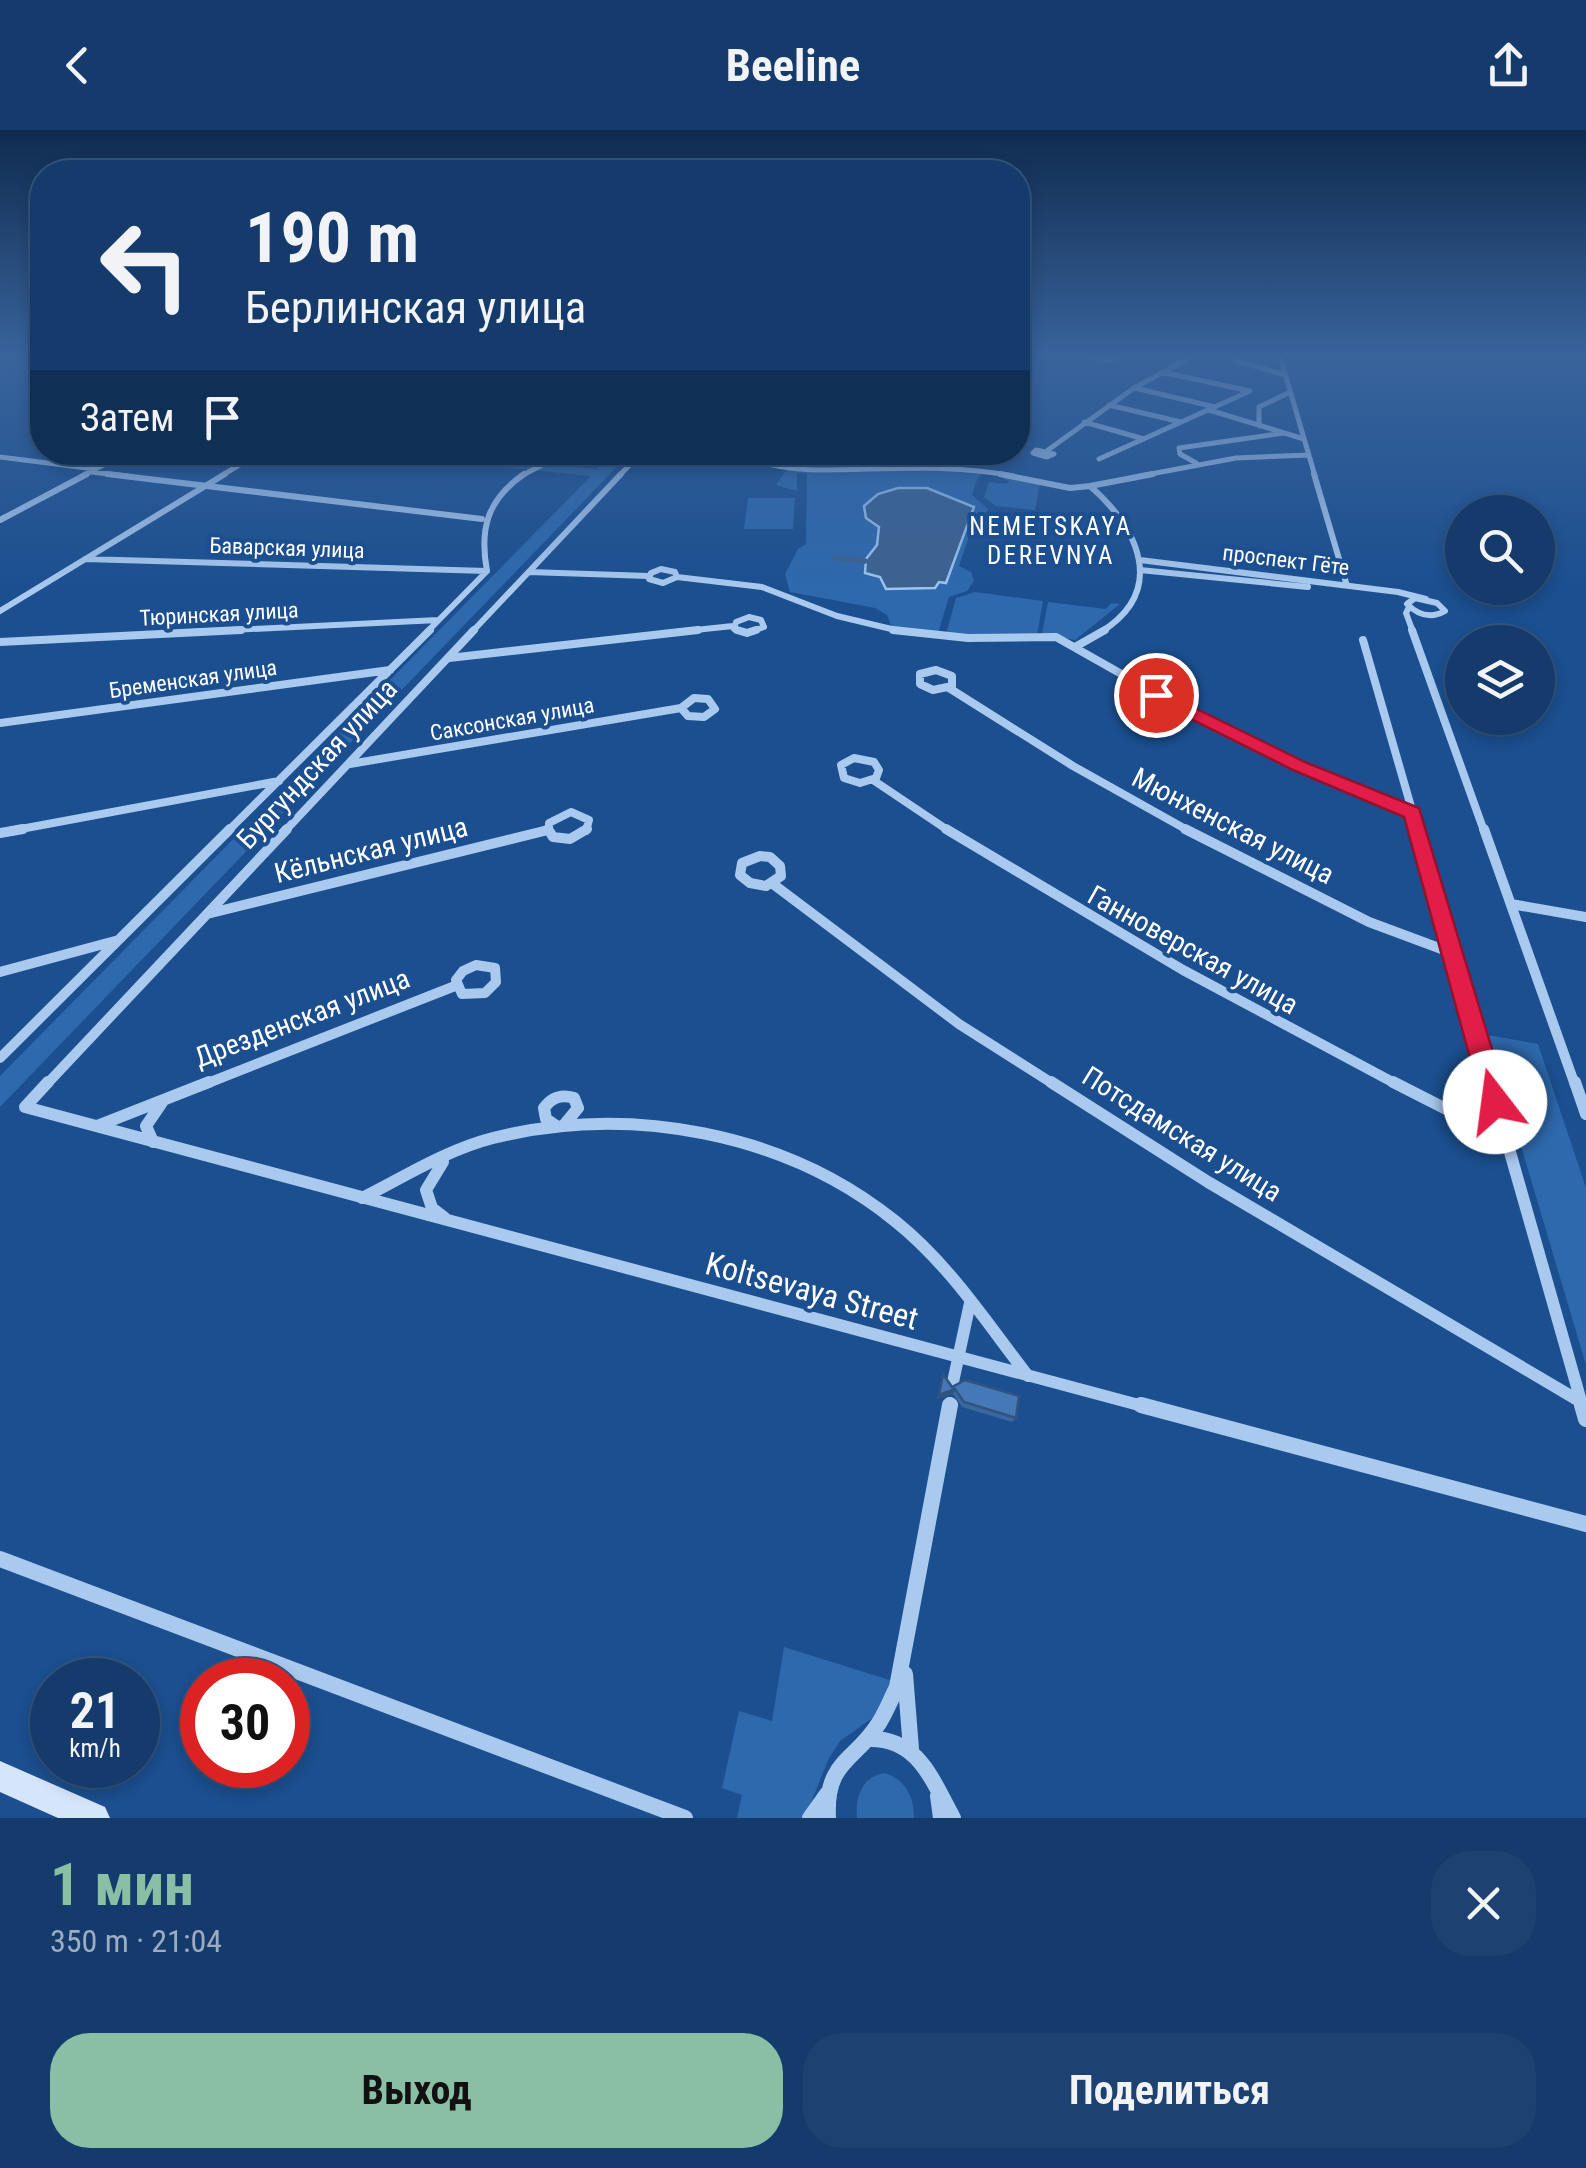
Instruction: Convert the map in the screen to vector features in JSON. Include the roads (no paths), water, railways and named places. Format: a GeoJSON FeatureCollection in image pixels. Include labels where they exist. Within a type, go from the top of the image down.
{"type":"FeatureCollection","features":[{"type":"Feature","properties":{"kind":"street"},"geometry":{"type":"LineString","coordinates":[[1023,477],[1040,457],[1054,455],[1048,450],[1071,432]]}},
{"type":"Feature","properties":{"kind":"street"},"geometry":{"type":"LineString","coordinates":[[1121,432],[1144,438]]}},
{"type":"Feature","properties":{"kind":"street"},"geometry":{"type":"LineString","coordinates":[[1099,459],[1158,432]]}},
{"type":"Feature","properties":{"kind":"street"},"geometry":{"type":"LineString","coordinates":[[1280,432],[1304,439]]}},
{"type":"Feature","properties":{"kind":"street"},"geometry":{"type":"LineString","coordinates":[[1302,432],[1346,586]]}},
{"type":"Feature","properties":{"kind":"street"},"geometry":{"type":"LineString","coordinates":[[1198,464],[1180,454],[1180,448],[1284,433]]}},
{"type":"Feature","properties":{"kind":"street"},"geometry":{"type":"LineString","coordinates":[[785,465],[814,470],[883,466],[971,468],[1070,488],[1266,454],[1309,455]]}},
{"type":"Feature","properties":{"kind":"street"},"geometry":{"type":"LineString","coordinates":[[0,457],[30,461]]}},
{"type":"Feature","properties":{"kind":"street"},"geometry":{"type":"LineString","coordinates":[[54,465],[482,518]]}},
{"type":"Feature","properties":{"kind":"street"},"geometry":{"type":"LineString","coordinates":[[0,516],[11,514],[105,465]]}},
{"type":"Feature","properties":{"kind":"street"},"geometry":{"type":"LineString","coordinates":[[0,612],[240,465]]}},
{"type":"Feature","properties":{"kind":"street"},"geometry":{"type":"LineString","coordinates":[[487,571],[480,547],[482,518],[506,490],[542,465]]}},
{"type":"Feature","properties":{"kind":"street","name":"Бургундская улица"},"geometry":{"type":"LineString","coordinates":[[25,1107],[630,465]]}},
{"type":"Feature","properties":{"kind":"street"},"geometry":{"type":"LineString","coordinates":[[1075,648],[1121,617],[1140,570],[1140,549],[1124,515],[1090,486]]}},
{"type":"Feature","properties":{"kind":"street","name":"Баварская улица"},"geometry":{"type":"LineString","coordinates":[[86,559],[487,571]]}},
{"type":"Feature","properties":{"kind":"street","name":"проспект Гёте"},"geometry":{"type":"LineString","coordinates":[[1140,560],[1426,599]]}},
{"type":"Feature","properties":{"kind":"street"},"geometry":{"type":"LineString","coordinates":[[529,572],[648,576],[665,569],[675,572],[677,577]]}},
{"type":"Feature","properties":{"kind":"street","name":"проспект Гёте"},"geometry":{"type":"LineString","coordinates":[[1140,570],[1376,594],[1408,604]]}},
{"type":"Feature","properties":{"kind":"street","name":"Бургундская улица"},"geometry":{"type":"LineString","coordinates":[[0,1058],[487,571]]}},
{"type":"Feature","properties":{"kind":"street"},"geometry":{"type":"LineString","coordinates":[[648,576],[658,583],[677,577],[762,587],[812,608],[906,633],[968,638],[1056,637],[1126,679],[1235,735],[1343,786],[1412,813]]}},
{"type":"Feature","properties":{"kind":"street"},"geometry":{"type":"LineString","coordinates":[[1408,604],[1426,599],[1441,606],[1443,613],[1409,623]]}},
{"type":"Feature","properties":{"kind":"street"},"geometry":{"type":"LineString","coordinates":[[1408,604],[1430,615]]}},
{"type":"Feature","properties":{"kind":"street"},"geometry":{"type":"LineString","coordinates":[[1408,604],[1409,623],[1586,1114]]}},
{"type":"Feature","properties":{"kind":"street","name":"Тюринская улица"},"geometry":{"type":"LineString","coordinates":[[0,642],[440,620]]}},
{"type":"Feature","properties":{"kind":"street"},"geometry":{"type":"LineString","coordinates":[[448,658],[733,626]]}},
{"type":"Feature","properties":{"kind":"street"},"geometry":{"type":"LineString","coordinates":[[1362,640],[1586,1418]]}},
{"type":"Feature","properties":{"kind":"street","name":"Бременская улица"},"geometry":{"type":"LineString","coordinates":[[0,723],[392,670]]}},
{"type":"Feature","properties":{"kind":"street","name":"Мюнхенская улица"},"geometry":{"type":"LineString","coordinates":[[949,688],[955,682],[946,672],[931,670],[918,677],[920,684],[930,690],[949,688],[1070,766],[1222,849],[1413,943],[1455,954]]}},
{"type":"Feature","properties":{"kind":"street","name":"Саксонская улица"},"geometry":{"type":"LineString","coordinates":[[350,764],[681,708]]}},
{"type":"Feature","properties":{"kind":"street","name":"Ганноверская улица"},"geometry":{"type":"LineString","coordinates":[[872,780],[879,770],[871,761],[854,758],[840,764],[840,773],[847,780],[872,780],[1087,919],[1256,1012],[1505,1139]]}},
{"type":"Feature","properties":{"kind":"street"},"geometry":{"type":"LineString","coordinates":[[0,833],[280,780]]}},
{"type":"Feature","properties":{"kind":"street","name":"Кёльнская улица"},"geometry":{"type":"LineString","coordinates":[[565,813],[582,814],[590,824],[586,832],[570,839],[558,839],[548,830],[552,820],[565,813]]}},
{"type":"Feature","properties":{"kind":"street","name":"Кёльнская улица"},"geometry":{"type":"LineString","coordinates":[[206,914],[548,830]]}},
{"type":"Feature","properties":{"kind":"street","name":"Потсдамская улица"},"geometry":{"type":"LineString","coordinates":[[773,884],[782,871],[770,857],[749,858],[740,867],[740,875],[751,884],[773,884],[959,1024],[1208,1182],[1582,1402]]}},
{"type":"Feature","properties":{"kind":"street"},"geometry":{"type":"LineString","coordinates":[[1511,904],[1586,917]]}},
{"type":"Feature","properties":{"kind":"street"},"geometry":{"type":"LineString","coordinates":[[0,972],[120,940]]}},
{"type":"Feature","properties":{"kind":"street","name":"Дрезденская улица"},"geometry":{"type":"LineString","coordinates":[[96,1126],[455,986]]}},
{"type":"Feature","properties":{"kind":"street","name":"Дрезденская улица"},"geometry":{"type":"LineString","coordinates":[[154,1143],[146,1126],[157,1106],[168,1098]]}},
{"type":"Feature","properties":{"kind":"street","name":"Koltsevaya Street"},"geometry":{"type":"LineString","coordinates":[[25,1107],[1586,1524]]}},
{"type":"Feature","properties":{"kind":"street"},"geometry":{"type":"LineString","coordinates":[[362,1198],[491,1138],[560,1126],[673,1127],[722,1136],[805,1167],[845,1187],[890,1219],[939,1262],[1028,1377]]}},
{"type":"Feature","properties":{"kind":"street"},"geometry":{"type":"LineString","coordinates":[[448,1157],[426,1190],[432,1208],[449,1221]]}},
{"type":"Feature","properties":{"kind":"street"},"geometry":{"type":"LineString","coordinates":[[953,1382],[956,1358],[970,1328],[970,1302]]}},
{"type":"Feature","properties":{"kind":"street"},"geometry":{"type":"LineString","coordinates":[[810,1818],[830,1788],[844,1756],[867,1740],[890,1707],[906,1658],[950,1403]]}},
{"type":"Feature","properties":{"kind":"street"},"geometry":{"type":"LineString","coordinates":[[0,1558],[685,1818]]}},
{"type":"Feature","properties":{"kind":"street"},"geometry":{"type":"LineString","coordinates":[[906,1658],[910,1749]]}},
{"type":"Feature","properties":{"kind":"street"},"geometry":{"type":"LineString","coordinates":[[867,1740],[889,1738],[910,1749],[931,1776],[954,1818]]}},
{"type":"Feature","properties":{"kind":"street"},"geometry":{"type":"LineString","coordinates":[[0,1776],[47,1807],[94,1818]]}},
{"type":"Feature","properties":{"kind":"street"},"geometry":{"type":"LineString","coordinates":[[931,1776],[941,1818]]}},
{"type":"Feature","properties":{"kind":"street"},"geometry":{"type":"LineString","coordinates":[[828,1818],[830,1788]]}},
{"type":"Feature","properties":{"kind":"waterway"},"geometry":{"type":"LineString","coordinates":[[836,558],[865,561]]}},
{"type":"Feature","properties":{"kind":"district","name":"NEMETSKAYA DEREVNYA"},"geometry":{"type":"Point","coordinates":[1051,540]}}]}
